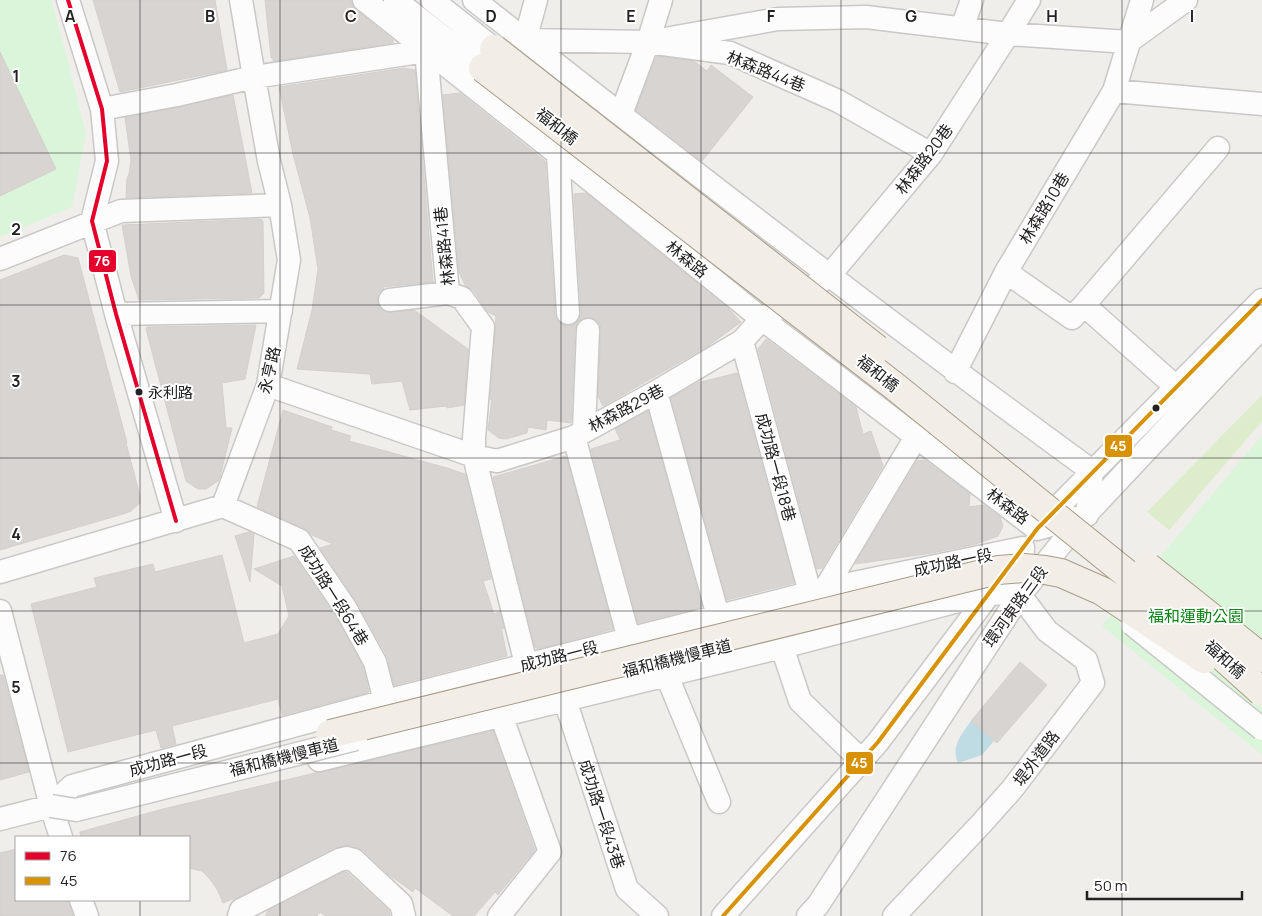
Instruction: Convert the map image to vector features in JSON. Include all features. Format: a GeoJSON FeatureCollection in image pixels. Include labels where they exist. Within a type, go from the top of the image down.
{"type":"FeatureCollection","features":[{"type":"Feature","properties":{"kind":"main road","name":"福和橋"},"geometry":{"type":"LineString","coordinates":[[489,59],[898,365],[1262,658]]}},
{"type":"Feature","properties":{"kind":"main road","name":"福和橋"},"geometry":{"type":"LineString","coordinates":[[489,59],[1163,604],[1262,692]]}},
{"type":"Feature","properties":{"kind":"main road"},"geometry":{"type":"LineString","coordinates":[[330,734],[979,573],[1012,568],[1045,570],[1061,574],[1102,591],[1262,697]]}},
{"type":"Feature","properties":{"kind":"street"},"geometry":{"type":"LineString","coordinates":[[68,0],[102,110],[107,161],[92,221],[116,314],[176,521]]}},
{"type":"Feature","properties":{"kind":"street","name":"永亨路"},"geometry":{"type":"LineString","coordinates":[[223,506],[268,385],[290,260],[280,205],[269,161],[241,0]]}},
{"type":"Feature","properties":{"kind":"street","name":"林森路"},"geometry":{"type":"LineString","coordinates":[[364,0],[762,319],[1037,528],[1087,515]]}},
{"type":"Feature","properties":{"kind":"street"},"geometry":{"type":"LineString","coordinates":[[395,0],[489,59]]}},
{"type":"Feature","properties":{"kind":"street"},"geometry":{"type":"LineString","coordinates":[[432,0],[489,59]]}},
{"type":"Feature","properties":{"kind":"street"},"geometry":{"type":"LineString","coordinates":[[474,0],[954,372],[1092,471],[1087,515]]}},
{"type":"Feature","properties":{"kind":"street"},"geometry":{"type":"LineString","coordinates":[[525,40],[536,0]]}},
{"type":"Feature","properties":{"kind":"street"},"geometry":{"type":"LineString","coordinates":[[621,114],[648,42],[661,0]]}},
{"type":"Feature","properties":{"kind":"street"},"geometry":{"type":"LineString","coordinates":[[962,28],[972,0]]}},
{"type":"Feature","properties":{"kind":"street","name":"林森路20巷"},"geometry":{"type":"LineString","coordinates":[[762,319],[829,276],[931,154],[1029,0]]}},
{"type":"Feature","properties":{"kind":"street","name":"林森路10巷"},"geometry":{"type":"LineString","coordinates":[[954,372],[1006,272],[1114,90],[1142,0]]}},
{"type":"Feature","properties":{"kind":"street"},"geometry":{"type":"LineString","coordinates":[[648,42],[778,19],[867,8],[962,28],[1008,34],[1128,42],[1186,0]]}},
{"type":"Feature","properties":{"kind":"street","name":"林森路44巷"},"geometry":{"type":"LineString","coordinates":[[525,40],[648,42],[730,53],[838,101],[931,154]]}},
{"type":"Feature","properties":{"kind":"street"},"geometry":{"type":"LineString","coordinates":[[102,110],[254,77],[426,50]]}},
{"type":"Feature","properties":{"kind":"street","name":"林森路41巷"},"geometry":{"type":"LineString","coordinates":[[426,50],[448,293],[462,298],[483,327],[474,456],[526,664]]}},
{"type":"Feature","properties":{"kind":"street"},"geometry":{"type":"LineString","coordinates":[[1114,90],[1262,104]]}},
{"type":"Feature","properties":{"kind":"street"},"geometry":{"type":"LineString","coordinates":[[1006,272],[1072,318],[1218,148]]}},
{"type":"Feature","properties":{"kind":"street"},"geometry":{"type":"LineString","coordinates":[[558,154],[568,313]]}},
{"type":"Feature","properties":{"kind":"street"},"geometry":{"type":"LineString","coordinates":[[0,258],[120,211],[280,205]]}},
{"type":"Feature","properties":{"kind":"street"},"geometry":{"type":"LineString","coordinates":[[390,300],[448,293]]}},
{"type":"Feature","properties":{"kind":"street","name":"環河東路三段"},"geometry":{"type":"LineString","coordinates":[[723,916],[878,742],[1037,528],[1262,300]]}},
{"type":"Feature","properties":{"kind":"street"},"geometry":{"type":"LineString","coordinates":[[1084,305],[1176,387]]}},
{"type":"Feature","properties":{"kind":"street"},"geometry":{"type":"LineString","coordinates":[[116,314],[281,311]]}},
{"type":"Feature","properties":{"kind":"street","name":"林森路29巷"},"geometry":{"type":"LineString","coordinates":[[268,385],[474,456],[497,461],[579,433],[656,392],[742,341],[762,319]]}},
{"type":"Feature","properties":{"kind":"street","name":"環河東路三段"},"geometry":{"type":"LineString","coordinates":[[808,916],[818,905],[881,810],[1020,595],[1078,523],[1262,327]]}},
{"type":"Feature","properties":{"kind":"street"},"geometry":{"type":"LineString","coordinates":[[588,330],[579,433],[628,639]]}},
{"type":"Feature","properties":{"kind":"street","name":"成功路一段18巷"},"geometry":{"type":"LineString","coordinates":[[742,341],[817,591],[836,634]]}},
{"type":"Feature","properties":{"kind":"street"},"geometry":{"type":"LineString","coordinates":[[656,392],[718,616]]}},
{"type":"Feature","properties":{"kind":"street"},"geometry":{"type":"LineString","coordinates":[[817,591],[916,437]]}},
{"type":"Feature","properties":{"kind":"street"},"geometry":{"type":"LineString","coordinates":[[0,572],[223,506]]}},
{"type":"Feature","properties":{"kind":"street","name":"成功路一段64巷"},"geometry":{"type":"LineString","coordinates":[[223,506],[299,540],[346,609],[375,662],[385,701]]}},
{"type":"Feature","properties":{"kind":"street"},"geometry":{"type":"LineString","coordinates":[[51,806],[78,818],[667,676],[990,593],[1020,595],[1023,548]]}},
{"type":"Feature","properties":{"kind":"street","name":"成功路一段"},"geometry":{"type":"LineString","coordinates":[[0,819],[51,806],[72,786],[385,701],[817,591],[1023,548]]}},
{"type":"Feature","properties":{"kind":"street","name":"福和橋機慢車道"},"geometry":{"type":"LineString","coordinates":[[51,806],[76,810],[980,581],[1011,576],[1057,582],[1098,597],[1262,729]]}},
{"type":"Feature","properties":{"kind":"street","name":"堤外道路"},"geometry":{"type":"LineString","coordinates":[[894,916],[1013,788],[1093,682],[1086,660],[1047,631],[1020,595]]}},
{"type":"Feature","properties":{"kind":"street"},"geometry":{"type":"LineString","coordinates":[[0,611],[8,677],[61,836]]}},
{"type":"Feature","properties":{"kind":"street"},"geometry":{"type":"LineString","coordinates":[[782,647],[800,701],[862,760]]}},
{"type":"Feature","properties":{"kind":"street"},"geometry":{"type":"LineString","coordinates":[[667,676],[719,802]]}},
{"type":"Feature","properties":{"kind":"street","name":"成功路一段43巷"},"geometry":{"type":"LineString","coordinates":[[566,700],[627,889],[657,916]]}},
{"type":"Feature","properties":{"kind":"street"},"geometry":{"type":"LineString","coordinates":[[499,916],[550,852],[501,716]]}},
{"type":"Feature","properties":{"kind":"street"},"geometry":{"type":"LineString","coordinates":[[239,916],[241,910],[339,860],[347,858],[354,860],[402,904],[404,916]]}},
{"type":"Feature","properties":{"kind":"street"},"geometry":{"type":"LineString","coordinates":[[81,901],[87,916]]}},
{"type":"Feature","properties":{"kind":"green space"},"geometry":{"type":"Polygon","coordinates":[[[0,0],[51,0],[86,134],[72,207],[0,237],[0,0]]]}},
{"type":"Feature","properties":{"kind":"green space"},"geometry":{"type":"Polygon","coordinates":[[[1262,395],[1262,421],[1169,530],[1147,512],[1262,395]]]}},
{"type":"Feature","properties":{"kind":"green space","name":"福和運動公園"},"geometry":{"type":"Polygon","coordinates":[[[1262,435],[1262,755],[1102,626],[1262,435]]]}},
{"type":"Feature","properties":{"kind":"water"},"geometry":{"type":"Polygon","coordinates":[[[971,721],[994,741],[982,755],[958,763],[956,746],[971,721]]]}},
{"type":"Feature","properties":{"kind":"building"},"geometry":{"type":"Polygon","coordinates":[[[93,0],[215,0],[227,70],[120,92],[93,0]]]}},
{"type":"Feature","properties":{"kind":"building"},"geometry":{"type":"Polygon","coordinates":[[[265,0],[351,0],[356,10],[393,40],[393,43],[274,61],[271,57],[265,0]]]}},
{"type":"Feature","properties":{"kind":"building"},"geometry":{"type":"Polygon","coordinates":[[[0,52],[56,169],[0,196],[0,52]]]}},
{"type":"Feature","properties":{"kind":"building"},"geometry":{"type":"Polygon","coordinates":[[[657,56],[694,61],[707,71],[711,65],[753,97],[702,161],[636,110],[657,56]]]}},
{"type":"Feature","properties":{"kind":"building"},"geometry":{"type":"Polygon","coordinates":[[[404,68],[415,70],[433,282],[382,287],[384,289],[378,294],[377,302],[385,312],[414,310],[468,349],[464,405],[447,408],[446,406],[410,410],[402,381],[372,384],[370,374],[297,369],[312,310],[318,269],[310,218],[293,154],[279,87],[404,68]]]}},
{"type":"Feature","properties":{"kind":"building"},"geometry":{"type":"Polygon","coordinates":[[[460,93],[545,161],[555,314],[557,320],[568,326],[575,324],[581,313],[574,194],[586,193],[728,308],[741,322],[708,346],[603,406],[598,396],[600,324],[595,319],[589,317],[582,318],[577,323],[575,329],[571,423],[547,420],[546,430],[528,427],[527,433],[506,439],[499,438],[488,430],[492,399],[490,400],[496,316],[488,312],[473,290],[465,285],[459,272],[443,95],[460,93]]]}},
{"type":"Feature","properties":{"kind":"building"},"geometry":{"type":"Polygon","coordinates":[[[233,95],[252,193],[126,198],[127,178],[131,160],[125,118],[233,95]]]}},
{"type":"Feature","properties":{"kind":"building"},"geometry":{"type":"Polygon","coordinates":[[[260,219],[263,221],[264,293],[259,298],[139,300],[131,276],[122,225],[260,219]]]}},
{"type":"Feature","properties":{"kind":"building"},"geometry":{"type":"Polygon","coordinates":[[[64,255],[78,258],[127,443],[140,503],[131,511],[123,514],[0,550],[0,280],[64,255]]]}},
{"type":"Feature","properties":{"kind":"building"},"geometry":{"type":"Polygon","coordinates":[[[256,325],[245,379],[222,383],[226,428],[232,428],[220,477],[218,481],[206,489],[198,489],[186,481],[146,329],[147,327],[256,325]]]}},
{"type":"Feature","properties":{"kind":"building"},"geometry":{"type":"Polygon","coordinates":[[[766,339],[856,407],[863,434],[871,431],[883,466],[822,568],[817,569],[758,349],[766,339]]]}},
{"type":"Feature","properties":{"kind":"building"},"geometry":{"type":"Polygon","coordinates":[[[737,373],[794,583],[727,600],[671,398],[697,383],[737,373]]]}},
{"type":"Feature","properties":{"kind":"building"},"geometry":{"type":"Polygon","coordinates":[[[283,410],[332,427],[331,430],[351,436],[349,441],[465,474],[491,579],[483,581],[494,614],[500,612],[507,656],[394,685],[387,656],[357,602],[320,548],[333,544],[312,535],[304,528],[257,507],[283,410]]]}},
{"type":"Feature","properties":{"kind":"building"},"geometry":{"type":"Polygon","coordinates":[[[648,411],[702,607],[638,623],[591,449],[623,439],[620,439],[615,429],[648,411]]]}},
{"type":"Feature","properties":{"kind":"building"},"geometry":{"type":"Polygon","coordinates":[[[566,456],[613,629],[538,649],[535,647],[493,477],[566,456]]]}},
{"type":"Feature","properties":{"kind":"building"},"geometry":{"type":"Polygon","coordinates":[[[925,460],[970,494],[969,507],[984,505],[1000,517],[1003,526],[998,536],[976,544],[932,553],[855,564],[917,461],[925,460]]]}},
{"type":"Feature","properties":{"kind":"building"},"geometry":{"type":"Polygon","coordinates":[[[249,532],[254,534],[250,582],[235,536],[249,532]]]}},
{"type":"Feature","properties":{"kind":"building"},"geometry":{"type":"Polygon","coordinates":[[[222,555],[244,643],[278,634],[289,616],[282,586],[254,569],[294,556],[335,616],[363,667],[369,692],[282,715],[278,699],[172,726],[176,744],[161,748],[156,730],[68,752],[31,604],[97,587],[94,578],[153,564],[155,572],[222,555]]]}},
{"type":"Feature","properties":{"kind":"building"},"geometry":{"type":"Polygon","coordinates":[[[1020,662],[1047,685],[997,743],[971,721],[1020,662]]]}},
{"type":"Feature","properties":{"kind":"building"},"geometry":{"type":"Polygon","coordinates":[[[0,675],[3,675],[29,772],[0,780],[0,675]]]}},
{"type":"Feature","properties":{"kind":"building"},"geometry":{"type":"Polygon","coordinates":[[[493,731],[535,850],[498,895],[495,892],[474,916],[453,916],[415,888],[413,892],[388,874],[363,850],[351,845],[333,848],[223,903],[210,879],[202,871],[190,868],[190,836],[81,836],[80,832],[163,809],[493,731]]]}},
{"type":"Feature","properties":{"kind":"building"},"geometry":{"type":"Polygon","coordinates":[[[15,849],[15,901],[68,901],[73,916],[0,916],[0,853],[15,849]]]}},
{"type":"Feature","properties":{"kind":"building"},"geometry":{"type":"Polygon","coordinates":[[[347,872],[389,911],[390,916],[326,916],[320,912],[317,916],[265,916],[268,911],[347,872]]]}},
{"type":"Feature","properties":{"kind":"transit line","name":"76"},"geometry":{"type":"LineString","coordinates":[[68,0],[102,109],[107,161],[92,221],[116,314],[176,521]]}},
{"type":"Feature","properties":{"kind":"transit line","name":"45"},"geometry":{"type":"LineString","coordinates":[[723,916],[878,742],[1037,529],[1262,300]]}},
{"type":"Feature","properties":{"kind":"place","name":"永利路"},"geometry":{"type":"Point","coordinates":[139,392]}}]}
